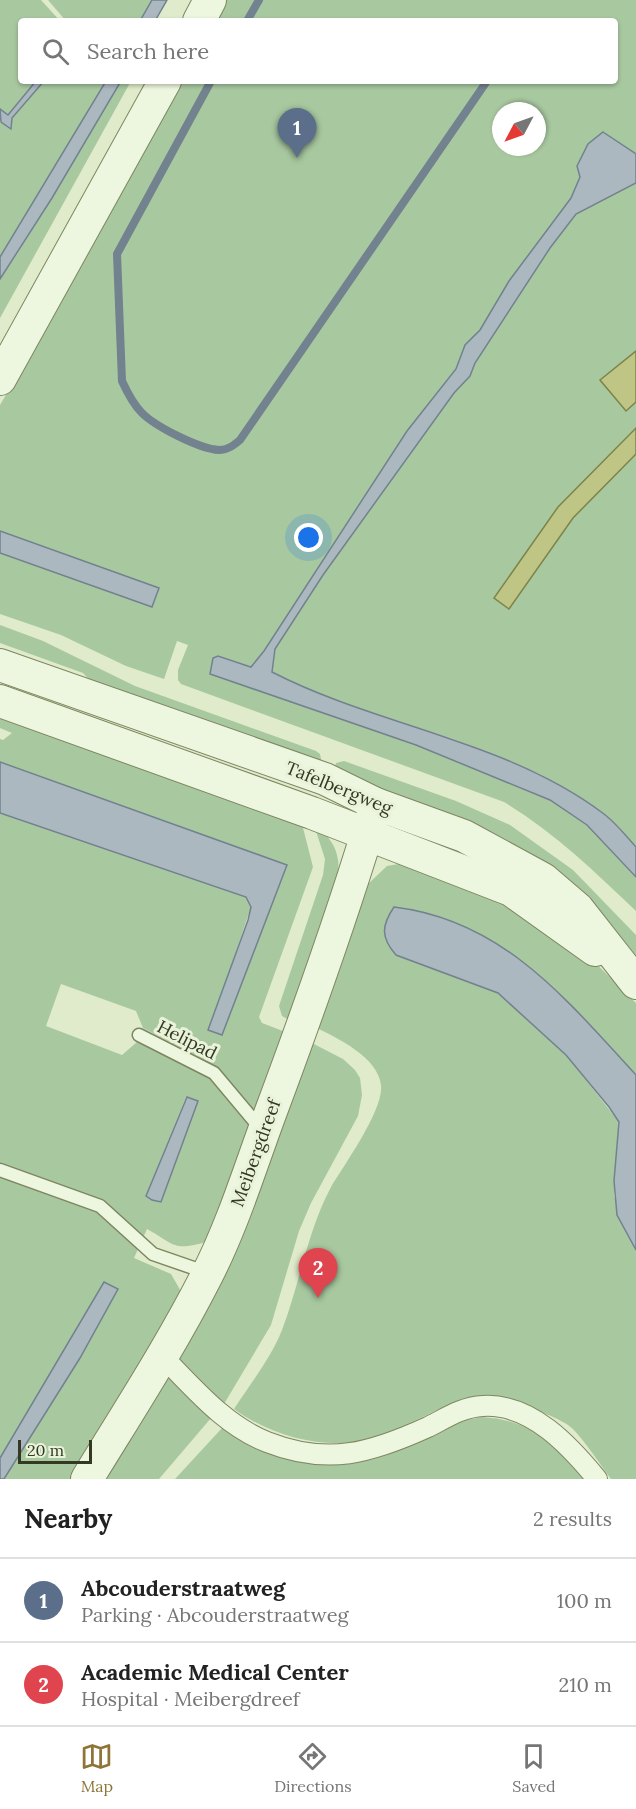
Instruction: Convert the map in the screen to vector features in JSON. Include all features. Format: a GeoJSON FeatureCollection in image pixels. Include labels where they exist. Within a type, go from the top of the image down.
{"type":"FeatureCollection","features":[{"type":"Feature","properties":{"kind":"street"},"geometry":{"type":"LineString","coordinates":[[201,18],[210,0]]}},
{"type":"Feature","properties":{"kind":"street"},"geometry":{"type":"LineString","coordinates":[[0,379],[163,84]]}},
{"type":"Feature","properties":{"kind":"street","name":"Tafelbergweg"},"geometry":{"type":"LineString","coordinates":[[0,665],[325,779],[376,804],[464,836],[543,879],[578,909],[635,982]]}},
{"type":"Feature","properties":{"kind":"street","name":"Tafelbergweg"},"geometry":{"type":"LineString","coordinates":[[0,701],[367,834],[511,890],[564,926],[635,982]]}},
{"type":"Feature","properties":{"kind":"street","name":"Meibergdreef"},"geometry":{"type":"LineString","coordinates":[[87,1479],[162,1356],[208,1273],[264,1132],[301,1030],[376,804]]}},
{"type":"Feature","properties":{"kind":"street"},"geometry":{"type":"LineString","coordinates":[[162,1356],[235,1426],[267,1442],[308,1452],[352,1455],[405,1438],[460,1410],[483,1406],[500,1407],[518,1413],[550,1430],[579,1456],[597,1479]]}},
{"type":"Feature","properties":{"kind":"lane","name":"Helipad"},"geometry":{"type":"LineString","coordinates":[[139,1035],[214,1073],[264,1132]]}},
{"type":"Feature","properties":{"kind":"lane"},"geometry":{"type":"LineString","coordinates":[[0,1170],[100,1206],[153,1254],[208,1273]]}},
{"type":"Feature","properties":{"kind":"green space"},"geometry":{"type":"Polygon","coordinates":[[[0,0],[41,0],[57,18],[18,18],[18,84],[34,84],[8,115],[0,109],[0,0]]]}},
{"type":"Feature","properties":{"kind":"green space"},"geometry":{"type":"Polygon","coordinates":[[[48,0],[152,0],[142,18],[63,18],[48,0]]]}},
{"type":"Feature","properties":{"kind":"green space"},"geometry":{"type":"Polygon","coordinates":[[[226,0],[636,0],[636,847],[606,816],[540,774],[456,740],[324,697],[272,673],[219,656],[210,674],[416,745],[550,800],[587,825],[636,877],[636,911],[557,839],[504,802],[181,684],[178,680],[178,670],[188,645],[177,641],[164,679],[126,666],[61,635],[0,614],[0,405],[52,317],[180,84],[618,84],[618,18],[217,18],[226,0]]]}},
{"type":"Feature","properties":{"kind":"green space"},"geometry":{"type":"Polygon","coordinates":[[[41,84],[104,84],[0,257],[0,122],[11,129],[12,118],[41,84]]]}},
{"type":"Feature","properties":{"kind":"green space"},"geometry":{"type":"Polygon","coordinates":[[[119,84],[129,84],[0,318],[0,279],[52,198],[119,84]]]}},
{"type":"Feature","properties":{"kind":"green space"},"geometry":{"type":"Polygon","coordinates":[[[0,625],[43,641],[135,686],[316,751],[320,754],[322,764],[97,688],[83,673],[0,643],[0,625]]]}},
{"type":"Feature","properties":{"kind":"green space"},"geometry":{"type":"Polygon","coordinates":[[[0,709],[302,824],[313,867],[259,1017],[262,1023],[288,1033],[209,1241],[188,1246],[175,1245],[147,1229],[134,1258],[171,1274],[183,1295],[71,1479],[4,1479],[80,1358],[118,1289],[105,1282],[0,1458],[0,813],[246,897],[251,907],[231,966],[222,1035],[287,865],[0,762],[0,739],[3,740],[12,733],[0,728],[0,709]],[[61,984],[46,1026],[122,1055],[137,1042],[200,1073],[205,1060],[143,1028],[136,1011],[61,984]],[[186,1097],[146,1195],[152,1200],[161,1201],[194,1113],[197,1101],[186,1097]]]}},
{"type":"Feature","properties":{"kind":"green space"},"geometry":{"type":"Polygon","coordinates":[[[344,761],[456,801],[510,825],[573,870],[636,935],[636,956],[601,919],[333,773],[336,763],[344,761]]]}},
{"type":"Feature","properties":{"kind":"green space"},"geometry":{"type":"Polygon","coordinates":[[[315,828],[323,831],[334,846],[338,860],[338,875],[321,939],[291,1021],[282,1016],[279,1006],[323,875],[325,859],[315,828]]]}},
{"type":"Feature","properties":{"kind":"green space"},"geometry":{"type":"Polygon","coordinates":[[[410,862],[434,864],[573,941],[636,1003],[636,1075],[558,992],[500,946],[468,928],[433,915],[394,907],[386,921],[385,931],[396,955],[498,993],[566,1055],[619,1122],[614,1196],[636,1250],[636,1479],[611,1479],[584,1442],[568,1425],[537,1410],[486,1396],[460,1400],[384,1435],[351,1443],[315,1442],[298,1438],[264,1427],[234,1409],[266,1361],[282,1330],[323,1204],[370,1122],[380,1096],[381,1085],[378,1075],[365,1057],[315,1027],[366,886],[387,866],[410,862]]]}},
{"type":"Feature","properties":{"kind":"green space"},"geometry":{"type":"Polygon","coordinates":[[[308,1041],[343,1059],[355,1070],[360,1078],[362,1095],[358,1116],[311,1203],[299,1231],[271,1325],[224,1404],[178,1358],[308,1041]]]}},
{"type":"Feature","properties":{"kind":"green space"},"geometry":{"type":"Polygon","coordinates":[[[169,1373],[211,1418],[159,1479],[104,1479],[169,1373]]]}},
{"type":"Feature","properties":{"kind":"green space"},"geometry":{"type":"Polygon","coordinates":[[[482,1417],[499,1419],[528,1428],[551,1444],[584,1479],[175,1479],[223,1427],[258,1449],[278,1456],[321,1464],[343,1464],[384,1456],[445,1428],[482,1417]]]}},
{"type":"Feature","properties":{"kind":"shaded area"},"geometry":{"type":"Polygon","coordinates":[[[152,0],[167,0],[157,18],[142,18],[152,0]]]}},
{"type":"Feature","properties":{"kind":"shaded area"},"geometry":{"type":"Polygon","coordinates":[[[34,84],[41,84],[12,118],[11,129],[1,122],[0,109],[8,115],[34,84]]]}},
{"type":"Feature","properties":{"kind":"shaded area"},"geometry":{"type":"Polygon","coordinates":[[[104,84],[119,84],[52,198],[0,279],[0,257],[104,84]]]}},
{"type":"Feature","properties":{"kind":"shaded area"},"geometry":{"type":"Polygon","coordinates":[[[603,132],[636,154],[636,183],[576,214],[550,248],[475,363],[470,376],[454,393],[323,575],[275,649],[272,672],[355,707],[484,751],[526,768],[566,789],[604,814],[636,847],[636,877],[587,825],[550,800],[416,745],[210,674],[213,658],[218,656],[251,667],[264,651],[407,431],[456,369],[465,345],[480,330],[509,281],[571,198],[580,177],[577,166],[588,144],[603,132]]]}},
{"type":"Feature","properties":{"kind":"shaded area"},"geometry":{"type":"Polygon","coordinates":[[[0,531],[159,588],[152,607],[0,553],[0,531]]]}},
{"type":"Feature","properties":{"kind":"shaded area"},"geometry":{"type":"Polygon","coordinates":[[[0,762],[287,865],[222,1035],[208,1030],[248,920],[251,907],[246,897],[0,813],[0,762]]]}},
{"type":"Feature","properties":{"kind":"shaded area"},"geometry":{"type":"Polygon","coordinates":[[[394,907],[433,915],[468,928],[500,946],[530,967],[557,992],[636,1075],[636,1250],[617,1215],[614,1181],[619,1122],[609,1107],[566,1055],[498,993],[396,955],[384,932],[394,907]]]}},
{"type":"Feature","properties":{"kind":"shaded area"},"geometry":{"type":"Polygon","coordinates":[[[187,1097],[198,1101],[161,1202],[152,1200],[146,1196],[187,1097]]]}},
{"type":"Feature","properties":{"kind":"shaded area"},"geometry":{"type":"Polygon","coordinates":[[[104,1282],[118,1289],[80,1358],[4,1479],[0,1479],[0,1458],[104,1282]]]}},
{"type":"Feature","properties":{"kind":"building"},"geometry":{"type":"Polygon","coordinates":[[[636,351],[636,402],[626,411],[600,380],[636,351]]]}},
{"type":"Feature","properties":{"kind":"building"},"geometry":{"type":"Polygon","coordinates":[[[636,428],[636,454],[573,518],[509,609],[494,598],[558,507],[636,428]]]}},
{"type":"Feature","properties":{"kind":"waterway"},"geometry":{"type":"LineString","coordinates":[[249,18],[259,0]]}},
{"type":"Feature","properties":{"kind":"waterway"},"geometry":{"type":"LineString","coordinates":[[209,84],[117,254],[122,381],[128,394],[142,413],[157,425],[190,442],[219,450],[228,448],[240,440],[485,84]]}},
{"type":"Feature","properties":{"kind":"place","name":"Abcouderstraatweg"},"geometry":{"type":"Point","coordinates":[297,158]}},
{"type":"Feature","properties":{"kind":"place","name":"Academic Medical Center"},"geometry":{"type":"Point","coordinates":[318,1298]}}]}
